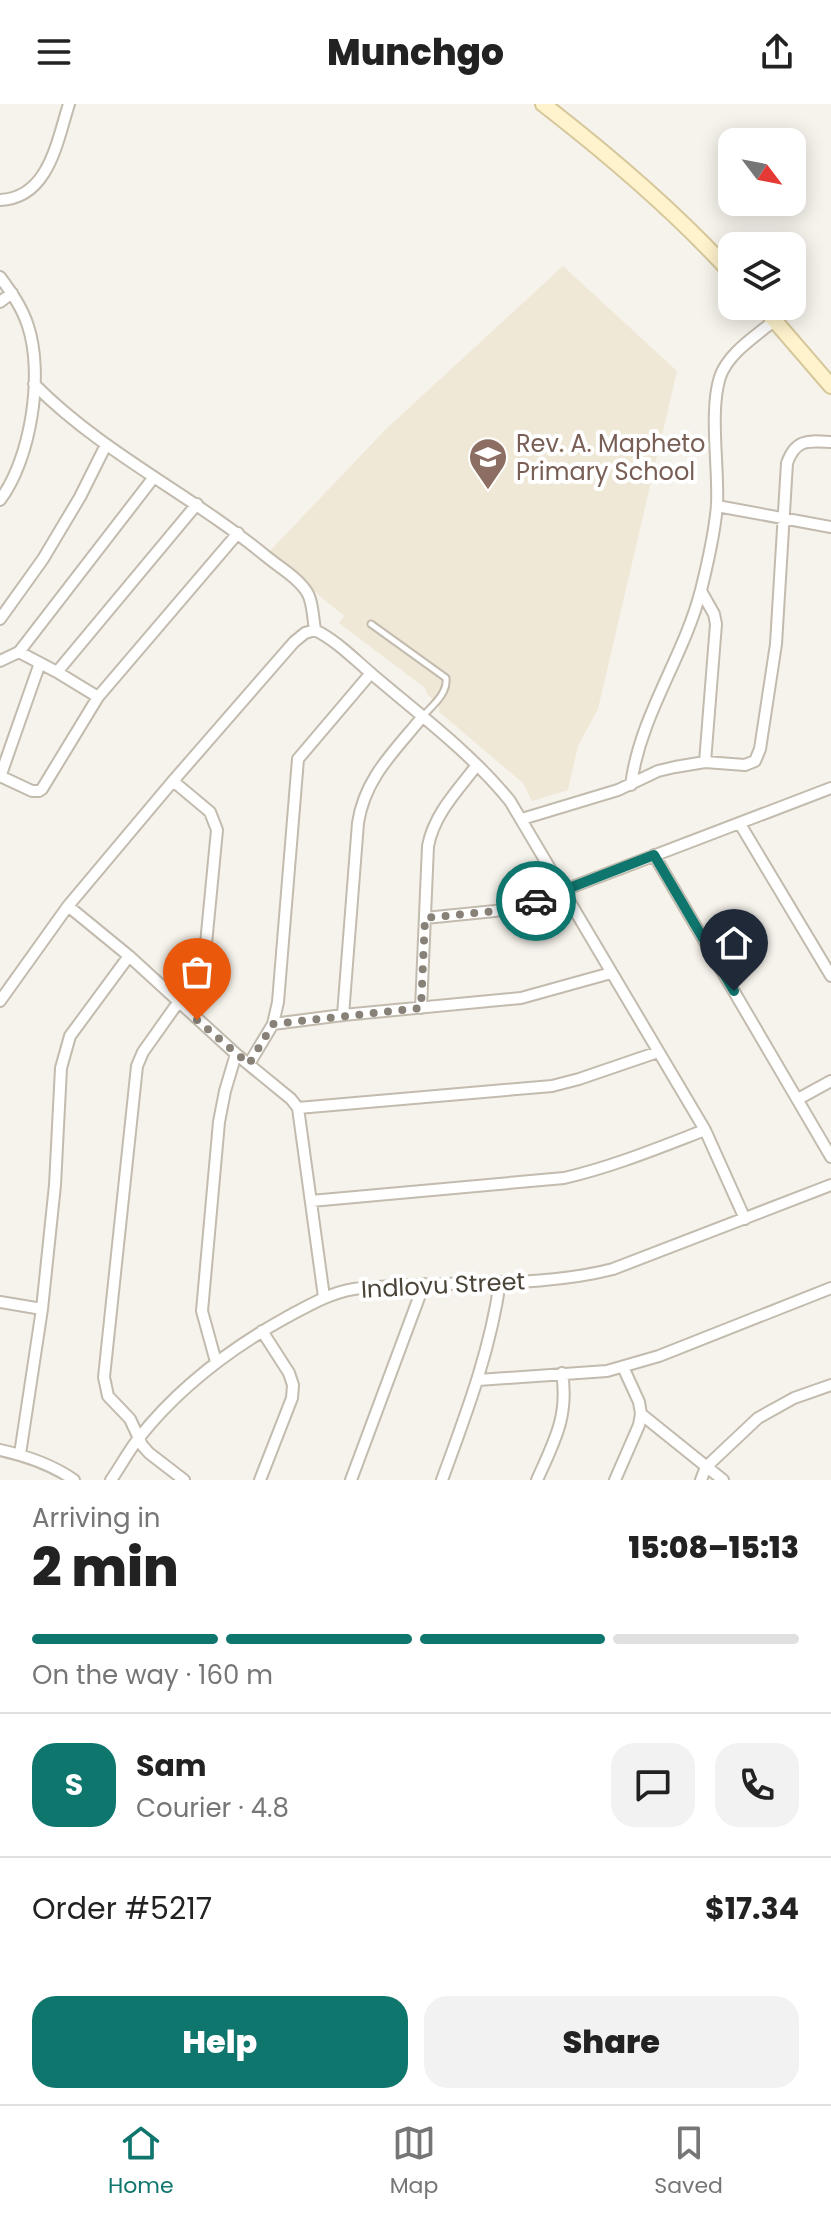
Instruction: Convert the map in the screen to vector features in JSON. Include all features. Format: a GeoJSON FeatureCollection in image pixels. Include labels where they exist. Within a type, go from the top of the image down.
{"type":"FeatureCollection","features":[{"type":"Feature","properties":{"kind":"main road"},"geometry":{"type":"LineString","coordinates":[[543,104],[624,169],[718,259]]}},
{"type":"Feature","properties":{"kind":"main road"},"geometry":{"type":"LineString","coordinates":[[775,320],[831,386]]}},
{"type":"Feature","properties":{"kind":"street"},"geometry":{"type":"LineString","coordinates":[[0,200],[24,195],[43,175],[50,163],[69,104]]}},
{"type":"Feature","properties":{"kind":"street"},"geometry":{"type":"LineString","coordinates":[[0,277],[27,323],[34,353],[34,384],[25,449],[18,471],[0,500]]}},
{"type":"Feature","properties":{"kind":"street"},"geometry":{"type":"LineString","coordinates":[[0,302],[12,293]]}},
{"type":"Feature","properties":{"kind":"street"},"geometry":{"type":"LineString","coordinates":[[631,785],[644,728],[678,654],[701,591],[717,506],[716,399],[721,373],[736,354],[775,320]]}},
{"type":"Feature","properties":{"kind":"street"},"geometry":{"type":"LineString","coordinates":[[34,384],[69,417],[106,445],[238,533],[307,592],[315,630]]}},
{"type":"Feature","properties":{"kind":"street"},"geometry":{"type":"LineString","coordinates":[[522,819],[631,785],[658,771],[705,762],[745,765],[751,764],[758,756],[776,644],[786,471],[794,448],[800,444],[808,441],[831,442]]}},
{"type":"Feature","properties":{"kind":"street"},"geometry":{"type":"LineString","coordinates":[[0,619],[43,559],[106,445]]}},
{"type":"Feature","properties":{"kind":"street"},"geometry":{"type":"LineString","coordinates":[[10,657],[154,477]]}},
{"type":"Feature","properties":{"kind":"street"},"geometry":{"type":"LineString","coordinates":[[57,672],[197,504]]}},
{"type":"Feature","properties":{"kind":"street"},"geometry":{"type":"LineString","coordinates":[[717,506],[831,527]]}},
{"type":"Feature","properties":{"kind":"street"},"geometry":{"type":"LineString","coordinates":[[40,663],[0,776],[32,791],[39,791],[98,697],[238,533]]}},
{"type":"Feature","properties":{"kind":"street"},"geometry":{"type":"LineString","coordinates":[[701,591],[716,624],[705,762]]}},
{"type":"Feature","properties":{"kind":"street"},"geometry":{"type":"LineString","coordinates":[[0,1001],[68,906],[173,781],[294,642],[315,630],[334,641],[423,716],[502,791],[522,819],[705,1130],[745,1219]]}},
{"type":"Feature","properties":{"kind":"street"},"geometry":{"type":"LineString","coordinates":[[0,647],[10,657],[40,663],[98,697]]}},
{"type":"Feature","properties":{"kind":"street"},"geometry":{"type":"LineString","coordinates":[[249,1064],[273,1024],[278,1002],[298,759],[371,673]]}},
{"type":"Feature","properties":{"kind":"street"},"geometry":{"type":"LineString","coordinates":[[343,1015],[358,823],[363,797],[375,776],[423,716]]}},
{"type":"Feature","properties":{"kind":"street"},"geometry":{"type":"LineString","coordinates":[[421,1008],[431,832],[443,810],[477,765]]}},
{"type":"Feature","properties":{"kind":"street"},"geometry":{"type":"LineString","coordinates":[[173,781],[210,812],[217,830],[205,954],[194,980],[143,1052],[137,1066],[105,1361],[105,1390],[111,1401],[130,1419],[138,1439],[149,1453],[184,1480]]}},
{"type":"Feature","properties":{"kind":"street"},"geometry":{"type":"LineString","coordinates":[[425,918],[511,908],[533,902],[831,788]]}},
{"type":"Feature","properties":{"kind":"street"},"geometry":{"type":"LineString","coordinates":[[740,824],[831,976]]}},
{"type":"Feature","properties":{"kind":"street"},"geometry":{"type":"LineString","coordinates":[[654,855],[831,1157]]}},
{"type":"Feature","properties":{"kind":"street"},"geometry":{"type":"LineString","coordinates":[[68,906],[129,956],[298,1108],[324,1297]]}},
{"type":"Feature","properties":{"kind":"street"},"geometry":{"type":"LineString","coordinates":[[20,1454],[42,1309],[55,1185],[61,1068],[75,1029],[129,956]]}},
{"type":"Feature","properties":{"kind":"street"},"geometry":{"type":"LineString","coordinates":[[273,1024],[521,998],[611,973]]}},
{"type":"Feature","properties":{"kind":"street"},"geometry":{"type":"LineString","coordinates":[[298,1108],[552,1086],[658,1052]]}},
{"type":"Feature","properties":{"kind":"street"},"geometry":{"type":"LineString","coordinates":[[216,1362],[202,1311],[219,1122],[236,1054]]}},
{"type":"Feature","properties":{"kind":"street"},"geometry":{"type":"LineString","coordinates":[[798,1099],[831,1081]]}},
{"type":"Feature","properties":{"kind":"street"},"geometry":{"type":"LineString","coordinates":[[311,1201],[564,1178],[617,1163],[705,1130]]}},
{"type":"Feature","properties":{"kind":"street","name":"Indlovu Street"},"geometry":{"type":"LineString","coordinates":[[111,1480],[138,1439],[216,1362],[262,1331],[324,1297],[353,1289],[559,1280],[586,1276],[613,1269],[831,1185]]}},
{"type":"Feature","properties":{"kind":"street"},"geometry":{"type":"LineString","coordinates":[[442,1480],[478,1380],[493,1328],[500,1282]]}},
{"type":"Feature","properties":{"kind":"street"},"geometry":{"type":"LineString","coordinates":[[351,1480],[424,1284]]}},
{"type":"Feature","properties":{"kind":"street"},"geometry":{"type":"LineString","coordinates":[[478,1380],[607,1371],[623,1367],[831,1288]]}},
{"type":"Feature","properties":{"kind":"street"},"geometry":{"type":"LineString","coordinates":[[0,1302],[42,1309]]}},
{"type":"Feature","properties":{"kind":"street"},"geometry":{"type":"LineString","coordinates":[[260,1480],[292,1398],[293,1385],[289,1373],[262,1331]]}},
{"type":"Feature","properties":{"kind":"street"},"geometry":{"type":"LineString","coordinates":[[615,1480],[641,1414],[639,1402],[623,1367]]}},
{"type":"Feature","properties":{"kind":"street"},"geometry":{"type":"LineString","coordinates":[[537,1480],[563,1416],[565,1393],[562,1373]]}},
{"type":"Feature","properties":{"kind":"street"},"geometry":{"type":"LineString","coordinates":[[701,1480],[706,1467],[758,1418],[794,1398],[831,1385]]}},
{"type":"Feature","properties":{"kind":"street"},"geometry":{"type":"LineString","coordinates":[[641,1414],[723,1480]]}},
{"type":"Feature","properties":{"kind":"street"},"geometry":{"type":"LineString","coordinates":[[0,1450],[49,1465],[74,1480]]}},
{"type":"Feature","properties":{"kind":"lane"},"geometry":{"type":"LineString","coordinates":[[371,624],[446,678],[446,689],[423,716]]}},
{"type":"Feature","properties":{"kind":"shaded area","name":"Rev. A. Mapheto Primary School"},"geometry":{"type":"Polygon","coordinates":[[[563,266],[677,371],[598,709],[578,746],[568,790],[532,801],[523,783],[439,712],[439,706],[425,688],[339,623],[344,616],[268,553],[386,429],[563,266]]]}},
{"type":"Feature","properties":{"kind":"way so far"},"geometry":{"type":"LineString","coordinates":[[197,1020],[249,1064],[273,1024],[421,1008],[425,918],[495,911],[536,901]]}},
{"type":"Feature","properties":{"kind":"place","name":"Rev. A. Mapheto Primary School"},"geometry":{"type":"Point","coordinates":[488,491]}},
{"type":"Feature","properties":{"kind":"route"},"geometry":{"type":"LineString","coordinates":[[536,901],[654,855],[734,991]]}}]}
